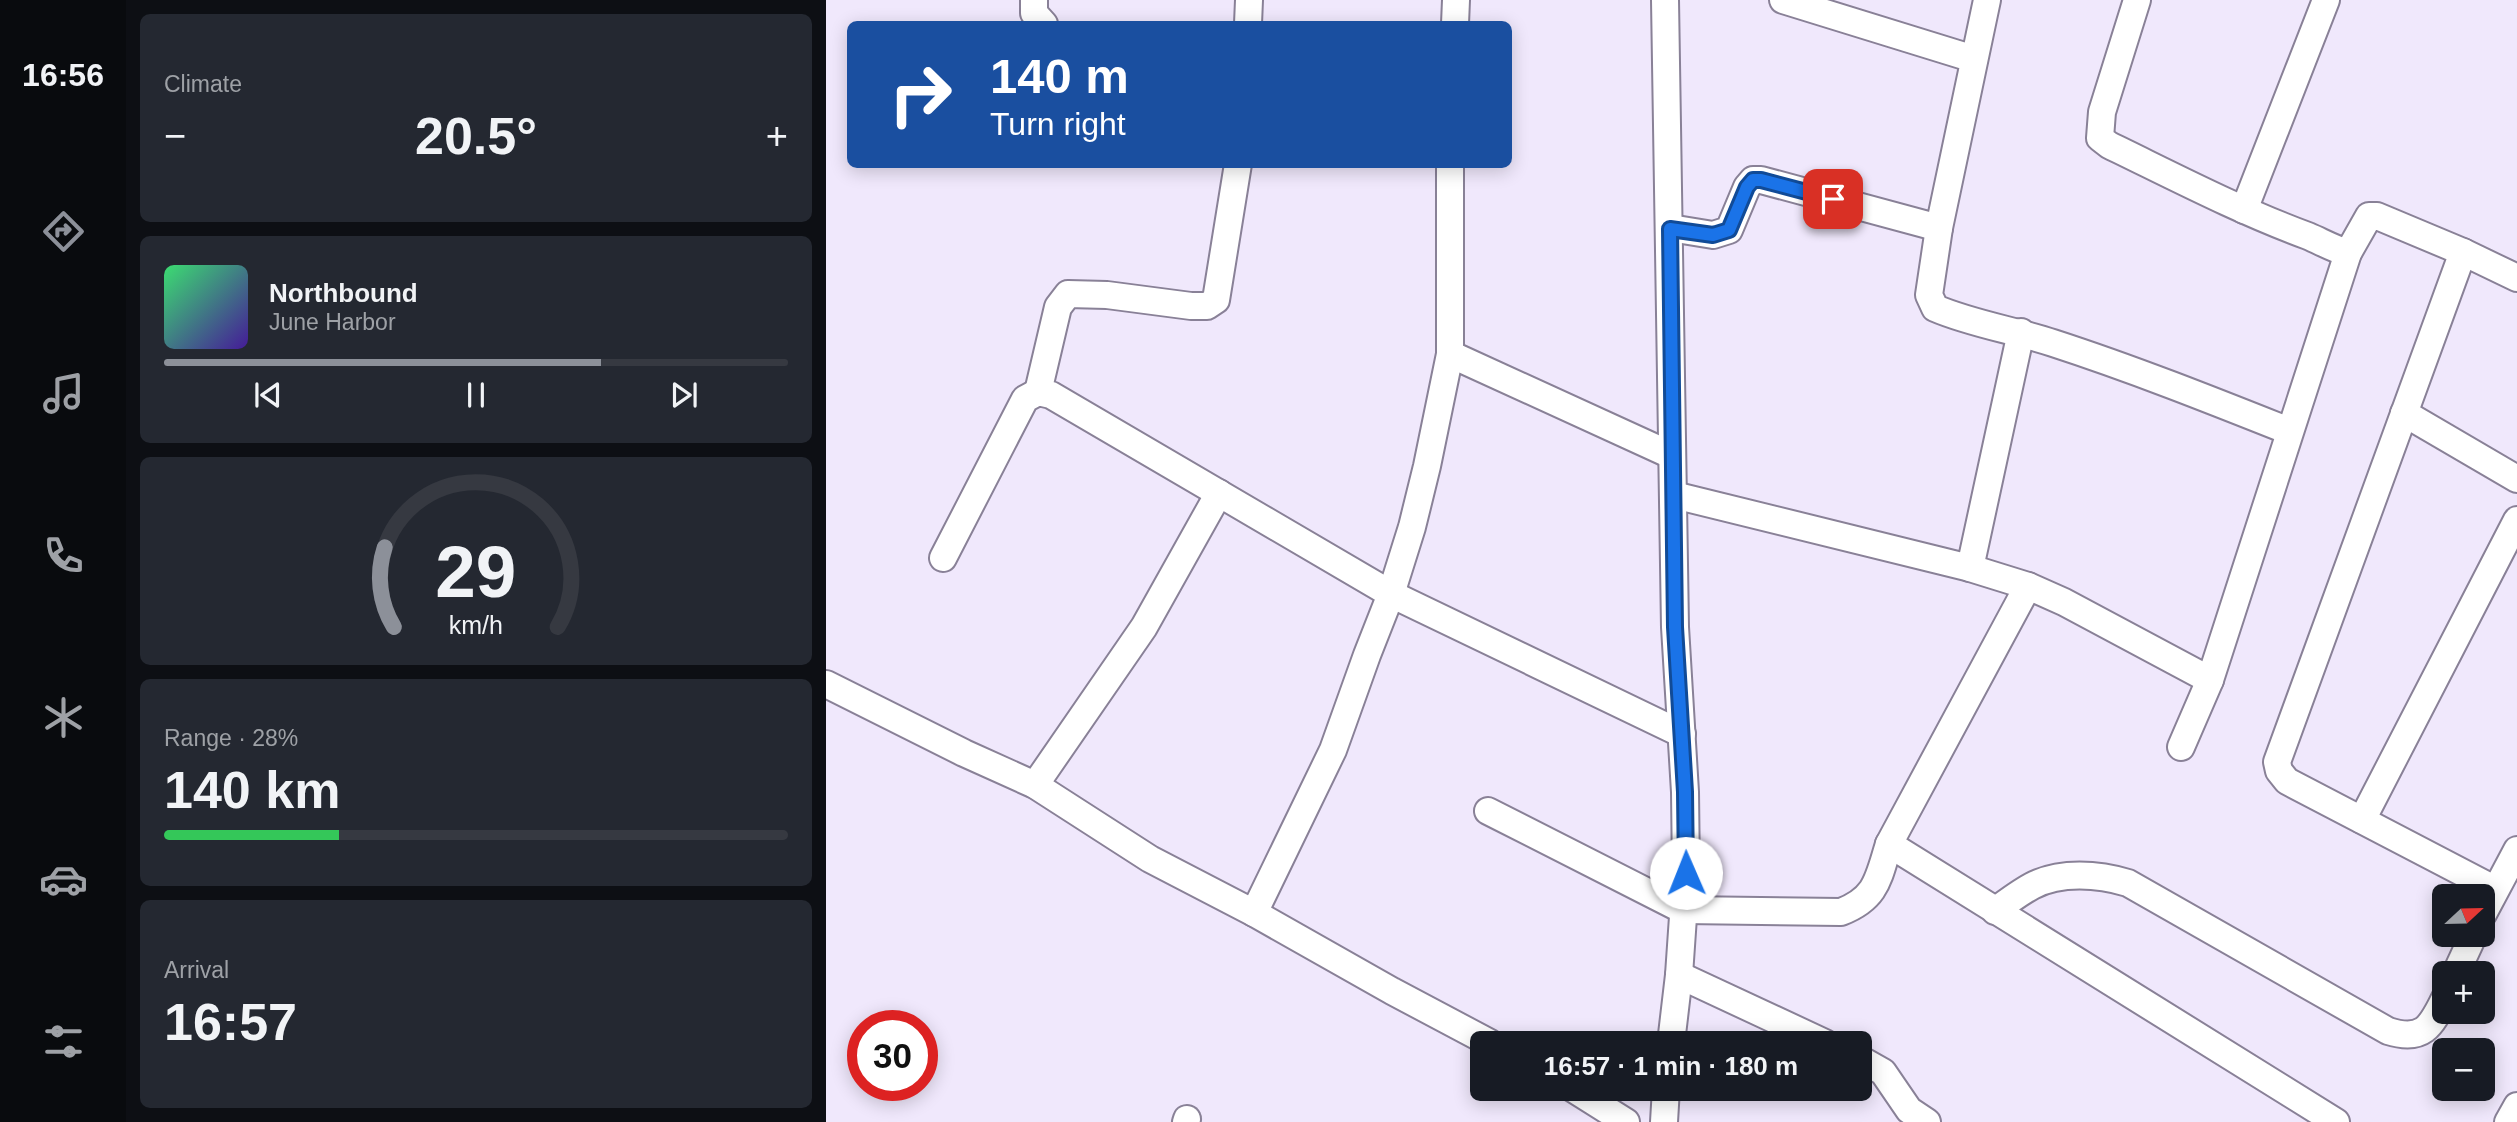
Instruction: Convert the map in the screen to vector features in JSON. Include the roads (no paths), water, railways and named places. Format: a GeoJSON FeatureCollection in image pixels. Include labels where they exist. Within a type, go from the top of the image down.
{"type":"FeatureCollection","features":[{"type":"Feature","properties":{"kind":"street"},"geometry":{"type":"LineString","coordinates":[[1034,0],[1034,13],[1041,21]]}},
{"type":"Feature","properties":{"kind":"street"},"geometry":{"type":"LineString","coordinates":[[1248,21],[1249,0]]}},
{"type":"Feature","properties":{"kind":"street"},"geometry":{"type":"LineString","coordinates":[[1455,21],[1456,0]]}},
{"type":"Feature","properties":{"kind":"street"},"geometry":{"type":"LineString","coordinates":[[1665,0],[1675,627],[1682,734],[1686,873],[1672,1031]]}},
{"type":"Feature","properties":{"kind":"street"},"geometry":{"type":"LineString","coordinates":[[1783,0],[1973,59]]}},
{"type":"Feature","properties":{"kind":"street"},"geometry":{"type":"LineString","coordinates":[[1987,0],[1939,228],[1929,295],[1935,308],[2021,332],[2113,363],[2289,431]]}},
{"type":"Feature","properties":{"kind":"street"},"geometry":{"type":"LineString","coordinates":[[2137,0],[2102,112],[2099,138],[2244,210],[2330,248],[2348,253]]}},
{"type":"Feature","properties":{"kind":"street"},"geometry":{"type":"LineString","coordinates":[[2244,210],[2326,0]]}},
{"type":"Feature","properties":{"kind":"street"},"geometry":{"type":"LineString","coordinates":[[1038,392],[1058,307],[1068,294],[1107,295],[1199,306],[1207,306],[1216,300],[1237,168]]}},
{"type":"Feature","properties":{"kind":"street"},"geometry":{"type":"LineString","coordinates":[[1254,913],[1334,750],[1391,594],[1412,527],[1450,354],[1450,168]]}},
{"type":"Feature","properties":{"kind":"street"},"geometry":{"type":"LineString","coordinates":[[1670,229],[1713,235],[1729,230],[1747,187],[1753,180],[1939,228]]}},
{"type":"Feature","properties":{"kind":"street"},"geometry":{"type":"LineString","coordinates":[[2181,747],[2210,680],[2348,253],[2370,216],[2377,216],[2463,252],[2517,278]]}},
{"type":"Feature","properties":{"kind":"street"},"geometry":{"type":"LineString","coordinates":[[2463,252],[2277,762],[2279,771],[2287,781],[2483,884]]}},
{"type":"Feature","properties":{"kind":"street"},"geometry":{"type":"LineString","coordinates":[[1970,568],[2021,332]]}},
{"type":"Feature","properties":{"kind":"street"},"geometry":{"type":"LineString","coordinates":[[1450,354],[1671,455]]}},
{"type":"Feature","properties":{"kind":"street"},"geometry":{"type":"LineString","coordinates":[[943,558],[1025,399],[1038,392],[1051,395],[1391,594],[1682,734]]}},
{"type":"Feature","properties":{"kind":"street"},"geometry":{"type":"LineString","coordinates":[[2404,413],[2517,479]]}},
{"type":"Feature","properties":{"kind":"street"},"geometry":{"type":"LineString","coordinates":[[1035,785],[1144,627],[1219,493]]}},
{"type":"Feature","properties":{"kind":"street"},"geometry":{"type":"LineString","coordinates":[[1674,495],[1970,568],[2028,586],[2064,602],[2210,680]]}},
{"type":"Feature","properties":{"kind":"street"},"geometry":{"type":"LineString","coordinates":[[2362,820],[2517,520]]}},
{"type":"Feature","properties":{"kind":"street"},"geometry":{"type":"LineString","coordinates":[[1488,811],[1683,910],[1841,912],[1860,905],[1870,895],[1889,844],[2028,586]]}},
{"type":"Feature","properties":{"kind":"street"},"geometry":{"type":"LineString","coordinates":[[826,684],[1035,785],[1150,859],[1470,1032]]}},
{"type":"Feature","properties":{"kind":"street"},"geometry":{"type":"LineString","coordinates":[[1889,844],[2336,1122]]}},
{"type":"Feature","properties":{"kind":"street"},"geometry":{"type":"LineString","coordinates":[[2496,887],[2517,850]]}},
{"type":"Feature","properties":{"kind":"street"},"geometry":{"type":"LineString","coordinates":[[1996,911],[2032,886],[2051,878],[2111,878],[2128,883],[2388,1031],[2403,1036],[2413,1035],[2432,1023]]}},
{"type":"Feature","properties":{"kind":"street"},"geometry":{"type":"LineString","coordinates":[[1679,975],[1799,1031]]}},
{"type":"Feature","properties":{"kind":"street"},"geometry":{"type":"LineString","coordinates":[[1872,1066],[1883,1072],[1909,1110],[1927,1122]]}},
{"type":"Feature","properties":{"kind":"street"},"geometry":{"type":"LineString","coordinates":[[1593,1101],[1626,1122]]}},
{"type":"Feature","properties":{"kind":"street"},"geometry":{"type":"LineString","coordinates":[[1664,1122],[1665,1101]]}},
{"type":"Feature","properties":{"kind":"street"},"geometry":{"type":"LineString","coordinates":[[2508,1122],[2517,1106]]}}]}
